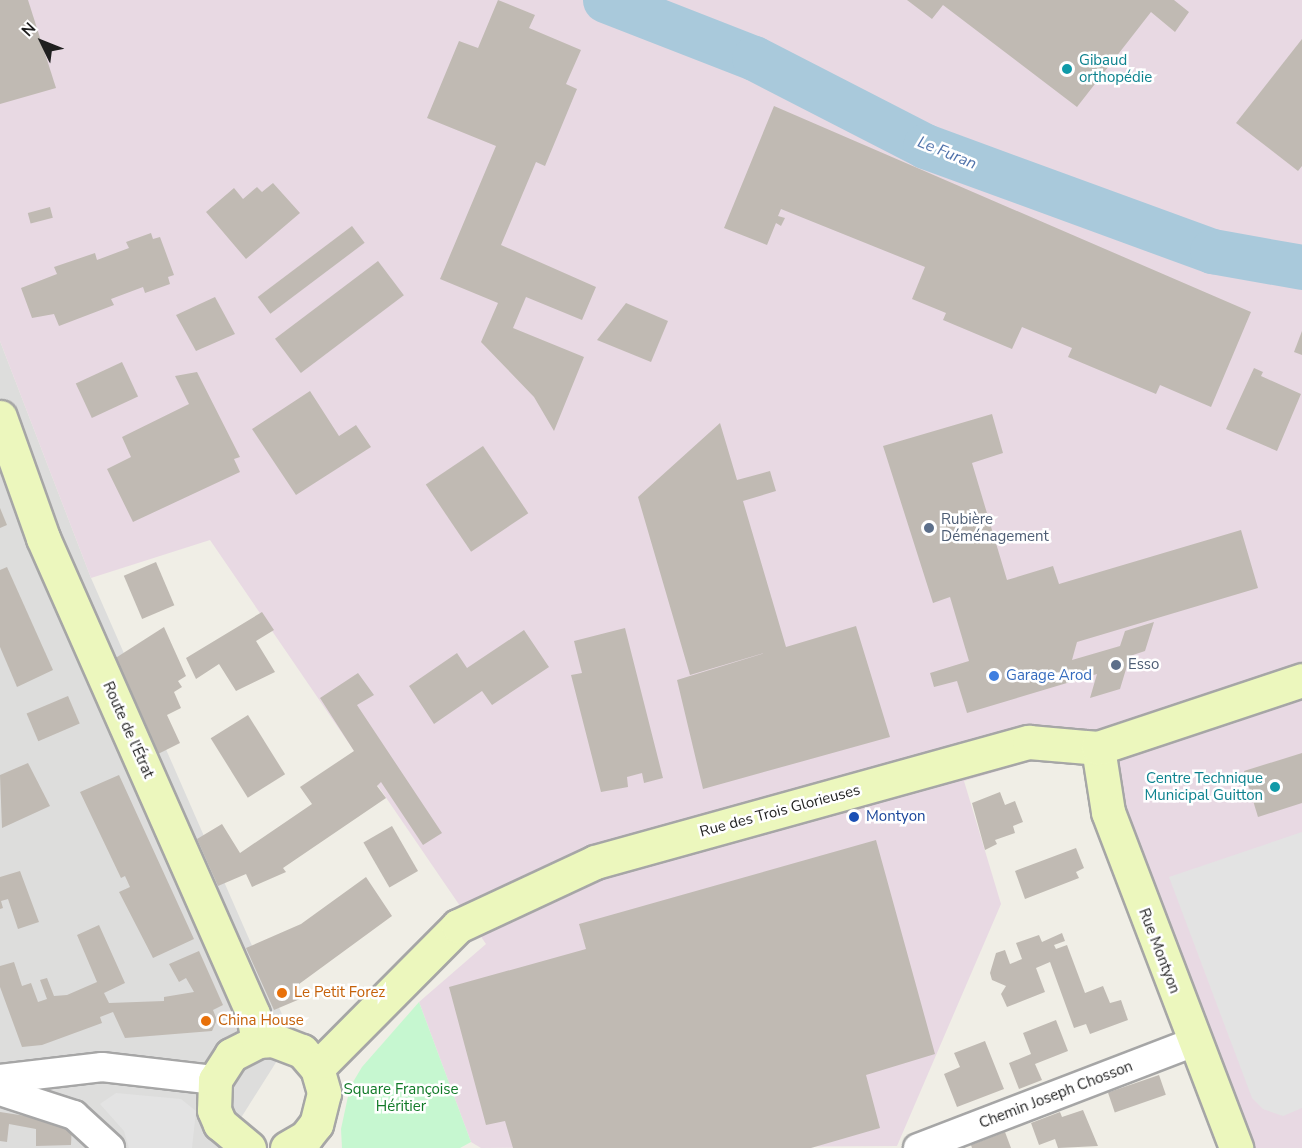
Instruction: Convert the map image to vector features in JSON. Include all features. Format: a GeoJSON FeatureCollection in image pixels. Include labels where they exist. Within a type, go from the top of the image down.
{"type":"FeatureCollection","features":[{"type":"Feature","properties":{"kind":"street","name":"Route de l'Étrat"},"geometry":{"type":"LineString","coordinates":[[0,417],[43,538],[253,1014],[258,1041]]}},
{"type":"Feature","properties":{"kind":"street","name":"Rue des Trois Glorieuses"},"geometry":{"type":"LineString","coordinates":[[317,1068],[458,926],[595,862],[1029,742],[1098,748],[1302,680]]}},
{"type":"Feature","properties":{"kind":"street","name":"Rue Montyon"},"geometry":{"type":"LineString","coordinates":[[1098,748],[1108,812],[1236,1148]]}},
{"type":"Feature","properties":{"kind":"street"},"geometry":{"type":"LineString","coordinates":[[238,1145],[214,1110],[215,1080],[231,1055],[258,1041],[288,1044],[302,1051],[317,1068],[324,1093],[323,1109],[301,1144]]}},
{"type":"Feature","properties":{"kind":"street","name":"Chemin Joseph Chosson"},"geometry":{"type":"LineString","coordinates":[[918,1148],[1194,1042]]}},
{"type":"Feature","properties":{"kind":"street"},"geometry":{"type":"LineString","coordinates":[[0,1079],[102,1067],[215,1080]]}},
{"type":"Feature","properties":{"kind":"street"},"geometry":{"type":"LineString","coordinates":[[0,1091],[74,1115],[110,1148]]}},
{"type":"Feature","properties":{"kind":"shaded area"},"geometry":{"type":"Polygon","coordinates":[[[0,0],[1302,0],[1302,1148],[1250,1148],[1090,744],[964,781],[1001,904],[897,1146],[481,1148],[471,1142],[419,1002],[486,944],[210,540],[91,578],[0,341],[0,0]]]}},
{"type":"Feature","properties":{"kind":"shaded area"},"geometry":{"type":"Polygon","coordinates":[[[0,341],[91,578],[292,1037],[222,1148],[0,1148],[0,341]]]}},
{"type":"Feature","properties":{"kind":"shaded area"},"geometry":{"type":"Polygon","coordinates":[[[1302,832],[1302,1108],[1283,1116],[1263,1109],[1252,1098],[1169,877],[1302,832]]]}},
{"type":"Feature","properties":{"kind":"shaded area"},"geometry":{"type":"Polygon","coordinates":[[[116,1093],[181,1099],[196,1111],[192,1148],[129,1148],[124,1131],[100,1104],[116,1093]]]}},
{"type":"Feature","properties":{"kind":"green space","name":"Square Françoise Héritier"},"geometry":{"type":"Polygon","coordinates":[[[419,1002],[471,1142],[460,1148],[342,1148],[341,1129],[350,1087],[362,1067],[419,1002]]]}},
{"type":"Feature","properties":{"kind":"building"},"geometry":{"type":"Polygon","coordinates":[[[0,0],[28,0],[56,88],[0,104],[0,0]]]}},
{"type":"Feature","properties":{"kind":"building"},"geometry":{"type":"Polygon","coordinates":[[[498,0],[535,15],[529,28],[581,50],[566,84],[577,89],[545,166],[536,162],[501,245],[596,287],[582,320],[526,297],[513,328],[584,357],[554,431],[534,397],[481,342],[498,303],[440,279],[496,146],[427,118],[459,41],[478,48],[498,0]]]}},
{"type":"Feature","properties":{"kind":"building","name":"Gibaud orthopédie"},"geometry":{"type":"Polygon","coordinates":[[[907,0],[1174,0],[1189,12],[1175,32],[1151,12],[1077,107],[943,5],[932,19],[907,0]]]}},
{"type":"Feature","properties":{"kind":"building"},"geometry":{"type":"Polygon","coordinates":[[[1302,39],[1302,166],[1298,171],[1236,123],[1302,39]]]}},
{"type":"Feature","properties":{"kind":"building"},"geometry":{"type":"Polygon","coordinates":[[[774,106],[1251,312],[1211,407],[1160,385],[1156,394],[1068,357],[1072,348],[1022,327],[1012,349],[943,320],[946,313],[912,299],[925,267],[781,209],[778,216],[785,218],[781,226],[776,223],[767,245],[724,228],[774,106]]]}},
{"type":"Feature","properties":{"kind":"building"},"geometry":{"type":"Polygon","coordinates":[[[273,183],[300,213],[246,259],[206,212],[234,188],[243,199],[257,187],[262,192],[273,183]]]}},
{"type":"Feature","properties":{"kind":"building"},"geometry":{"type":"Polygon","coordinates":[[[50,207],[53,218],[31,224],[28,213],[50,207]]]}},
{"type":"Feature","properties":{"kind":"building"},"geometry":{"type":"Polygon","coordinates":[[[352,226],[365,243],[270,314],[258,297],[352,226]]]}},
{"type":"Feature","properties":{"kind":"building"},"geometry":{"type":"Polygon","coordinates":[[[151,233],[153,239],[160,237],[174,275],[168,277],[170,284],[145,293],[143,287],[111,299],[114,305],[59,326],[54,314],[32,318],[21,288],[57,274],[54,267],[95,253],[97,260],[129,248],[126,242],[151,233]]]}},
{"type":"Feature","properties":{"kind":"building"},"geometry":{"type":"Polygon","coordinates":[[[378,261],[404,295],[301,373],[275,339],[378,261]]]}},
{"type":"Feature","properties":{"kind":"building"},"geometry":{"type":"Polygon","coordinates":[[[215,297],[235,334],[196,351],[176,315],[215,297]]]}},
{"type":"Feature","properties":{"kind":"building"},"geometry":{"type":"Polygon","coordinates":[[[626,303],[668,321],[651,362],[597,340],[626,303]]]}},
{"type":"Feature","properties":{"kind":"building"},"geometry":{"type":"Polygon","coordinates":[[[1302,331],[1302,355],[1294,352],[1302,331]]]}},
{"type":"Feature","properties":{"kind":"building"},"geometry":{"type":"Polygon","coordinates":[[[122,362],[138,396],[92,418],[76,384],[122,362]]]}},
{"type":"Feature","properties":{"kind":"building"},"geometry":{"type":"Polygon","coordinates":[[[1254,368],[1263,372],[1261,376],[1301,394],[1277,451],[1226,429],[1254,368]]]}},
{"type":"Feature","properties":{"kind":"building"},"geometry":{"type":"Polygon","coordinates":[[[197,372],[240,457],[234,459],[240,472],[133,522],[107,469],[131,457],[122,437],[189,404],[175,376],[197,372]]]}},
{"type":"Feature","properties":{"kind":"building"},"geometry":{"type":"Polygon","coordinates":[[[310,391],[339,436],[356,425],[371,447],[296,495],[252,429],[310,391]]]}},
{"type":"Feature","properties":{"kind":"building"},"geometry":{"type":"Polygon","coordinates":[[[992,414],[1003,453],[972,463],[1007,580],[1053,566],[1059,584],[1241,530],[1258,588],[1077,642],[1072,660],[1120,646],[1125,631],[1154,622],[1145,651],[1130,656],[1120,689],[1090,698],[1097,674],[967,713],[957,681],[934,687],[930,673],[969,661],[950,597],[933,603],[883,446],[992,414]]]}},
{"type":"Feature","properties":{"kind":"building"},"geometry":{"type":"Polygon","coordinates":[[[720,423],[737,480],[770,471],[776,491],[743,501],[786,647],[856,626],[890,737],[703,789],[677,680],[771,651],[690,675],[638,497],[720,423]]]}},
{"type":"Feature","properties":{"kind":"building"},"geometry":{"type":"Polygon","coordinates":[[[483,446],[528,513],[471,552],[426,485],[483,446]]]}},
{"type":"Feature","properties":{"kind":"building"},"geometry":{"type":"Polygon","coordinates":[[[0,508],[7,525],[0,528],[0,508]]]}},
{"type":"Feature","properties":{"kind":"building"},"geometry":{"type":"Polygon","coordinates":[[[156,562],[174,605],[142,619],[124,576],[156,562]]]}},
{"type":"Feature","properties":{"kind":"building"},"geometry":{"type":"Polygon","coordinates":[[[7,567],[53,670],[17,687],[0,647],[0,570],[7,567]]]}},
{"type":"Feature","properties":{"kind":"building"},"geometry":{"type":"Polygon","coordinates":[[[262,612],[274,630],[256,641],[275,672],[236,691],[219,664],[196,679],[186,658],[262,612]]]}},
{"type":"Feature","properties":{"kind":"building"},"geometry":{"type":"Polygon","coordinates":[[[164,627],[186,676],[178,681],[182,687],[174,692],[181,708],[167,715],[180,743],[158,754],[114,659],[164,627]]]}},
{"type":"Feature","properties":{"kind":"building"},"geometry":{"type":"Polygon","coordinates":[[[625,628],[663,778],[644,783],[642,773],[627,777],[628,787],[601,792],[571,675],[582,673],[574,641],[625,628]]]}},
{"type":"Feature","properties":{"kind":"building"},"geometry":{"type":"Polygon","coordinates":[[[524,630],[549,667],[492,705],[482,691],[434,724],[409,686],[457,653],[467,668],[524,630]]]}},
{"type":"Feature","properties":{"kind":"building"},"geometry":{"type":"Polygon","coordinates":[[[358,673],[374,695],[357,705],[442,833],[423,845],[381,782],[377,786],[386,798],[283,868],[286,872],[252,887],[246,874],[218,886],[197,839],[222,824],[240,853],[312,804],[300,787],[354,751],[320,698],[358,673]]]}},
{"type":"Feature","properties":{"kind":"building"},"geometry":{"type":"Polygon","coordinates":[[[68,696],[80,724],[38,741],[27,714],[68,696]]]}},
{"type":"Feature","properties":{"kind":"building"},"geometry":{"type":"Polygon","coordinates":[[[248,715],[285,774],[248,798],[211,738],[248,715]]]}},
{"type":"Feature","properties":{"kind":"building","name":"Centre Technique Municipal Guitton"},"geometry":{"type":"Polygon","coordinates":[[[1302,753],[1302,803],[1258,817],[1244,771],[1302,753]]]}},
{"type":"Feature","properties":{"kind":"building"},"geometry":{"type":"Polygon","coordinates":[[[28,763],[50,806],[2,828],[0,775],[28,763]]]}},
{"type":"Feature","properties":{"kind":"building"},"geometry":{"type":"Polygon","coordinates":[[[119,775],[194,939],[153,958],[119,892],[130,887],[125,876],[121,878],[80,792],[119,775]]]}},
{"type":"Feature","properties":{"kind":"building"},"geometry":{"type":"Polygon","coordinates":[[[1000,792],[1005,805],[1015,801],[1023,822],[1013,826],[1015,833],[995,840],[997,844],[985,850],[972,803],[1000,792]]]}},
{"type":"Feature","properties":{"kind":"building"},"geometry":{"type":"Polygon","coordinates":[[[392,826],[418,871],[389,888],[363,842],[392,826]]]}},
{"type":"Feature","properties":{"kind":"building"},"geometry":{"type":"Polygon","coordinates":[[[876,840],[935,1054],[866,1075],[880,1128],[811,1148],[513,1148],[505,1121],[486,1125],[449,987],[586,949],[579,924],[876,840]]]}},
{"type":"Feature","properties":{"kind":"building"},"geometry":{"type":"Polygon","coordinates":[[[1076,848],[1084,868],[1076,872],[1079,878],[1025,899],[1015,871],[1076,848]]]}},
{"type":"Feature","properties":{"kind":"building"},"geometry":{"type":"Polygon","coordinates":[[[20,871],[39,922],[18,929],[8,899],[1,901],[3,908],[0,909],[0,877],[20,871]]]}},
{"type":"Feature","properties":{"kind":"building"},"geometry":{"type":"Polygon","coordinates":[[[366,877],[392,916],[295,987],[300,999],[274,1010],[246,948],[301,924],[366,877]]]}},
{"type":"Feature","properties":{"kind":"building"},"geometry":{"type":"Polygon","coordinates":[[[99,925],[125,983],[104,993],[109,1003],[164,1001],[164,997],[194,992],[186,978],[179,982],[169,964],[199,951],[223,1005],[213,1010],[217,1020],[212,1031],[125,1038],[113,1012],[100,1017],[102,1023],[42,1045],[22,1047],[0,987],[0,966],[14,962],[22,986],[31,983],[38,1002],[47,999],[40,980],[47,978],[54,996],[67,995],[97,982],[77,935],[99,925]]]}},
{"type":"Feature","properties":{"kind":"building"},"geometry":{"type":"Polygon","coordinates":[[[1062,933],[1065,941],[1054,945],[1056,949],[1067,945],[1085,993],[1103,986],[1110,1003],[1121,1000],[1128,1020],[1090,1034],[1086,1024],[1074,1028],[1050,962],[1036,968],[1045,992],[1007,1007],[1001,994],[1006,986],[992,980],[990,973],[996,953],[1005,950],[1010,964],[1022,959],[1016,943],[1039,935],[1042,942],[1062,933]]]}},
{"type":"Feature","properties":{"kind":"building"},"geometry":{"type":"Polygon","coordinates":[[[1056,1020],[1068,1051],[1035,1064],[1042,1080],[1019,1089],[1009,1063],[1031,1054],[1023,1033],[1056,1020]]]}},
{"type":"Feature","properties":{"kind":"building"},"geometry":{"type":"Polygon","coordinates":[[[985,1041],[1004,1089],[957,1107],[944,1074],[960,1067],[954,1053],[985,1041]]]}},
{"type":"Feature","properties":{"kind":"building"},"geometry":{"type":"Polygon","coordinates":[[[1159,1075],[1166,1095],[1115,1112],[1108,1093],[1159,1075]]]}},
{"type":"Feature","properties":{"kind":"building"},"geometry":{"type":"Polygon","coordinates":[[[1083,1110],[1098,1146],[1058,1148],[1055,1139],[1039,1145],[1031,1123],[1060,1112],[1062,1117],[1083,1110]]]}},
{"type":"Feature","properties":{"kind":"building"},"geometry":{"type":"Polygon","coordinates":[[[0,1112],[72,1123],[71,1145],[36,1146],[36,1129],[9,1124],[7,1142],[0,1141],[0,1112]]]}},
{"type":"Feature","properties":{"kind":"building"},"geometry":{"type":"Polygon","coordinates":[[[1005,1132],[1011,1148],[972,1148],[971,1145],[1005,1132]]]}},
{"type":"Feature","properties":{"kind":"waterway","name":"Le Furan"},"geometry":{"type":"LineString","coordinates":[[605,0],[754,58],[925,146],[1212,251],[1302,267]]}},
{"type":"Feature","properties":{"kind":"place","name":"Gibaud orthopédie"},"geometry":{"type":"Point","coordinates":[1067,69]}},
{"type":"Feature","properties":{"kind":"place","name":"Rubière Déménagement"},"geometry":{"type":"Point","coordinates":[929,528]}},
{"type":"Feature","properties":{"kind":"place","name":"Esso"},"geometry":{"type":"Point","coordinates":[1116,665]}},
{"type":"Feature","properties":{"kind":"place","name":"Garage Arod"},"geometry":{"type":"Point","coordinates":[994,676]}},
{"type":"Feature","properties":{"kind":"place","name":"Centre Technique Municipal Guitton"},"geometry":{"type":"Point","coordinates":[1275,787]}},
{"type":"Feature","properties":{"kind":"place","name":"Montyon"},"geometry":{"type":"Point","coordinates":[854,817]}},
{"type":"Feature","properties":{"kind":"place","name":"Le Petit Forez"},"geometry":{"type":"Point","coordinates":[282,993]}},
{"type":"Feature","properties":{"kind":"place","name":"China House"},"geometry":{"type":"Point","coordinates":[206,1021]}}]}
